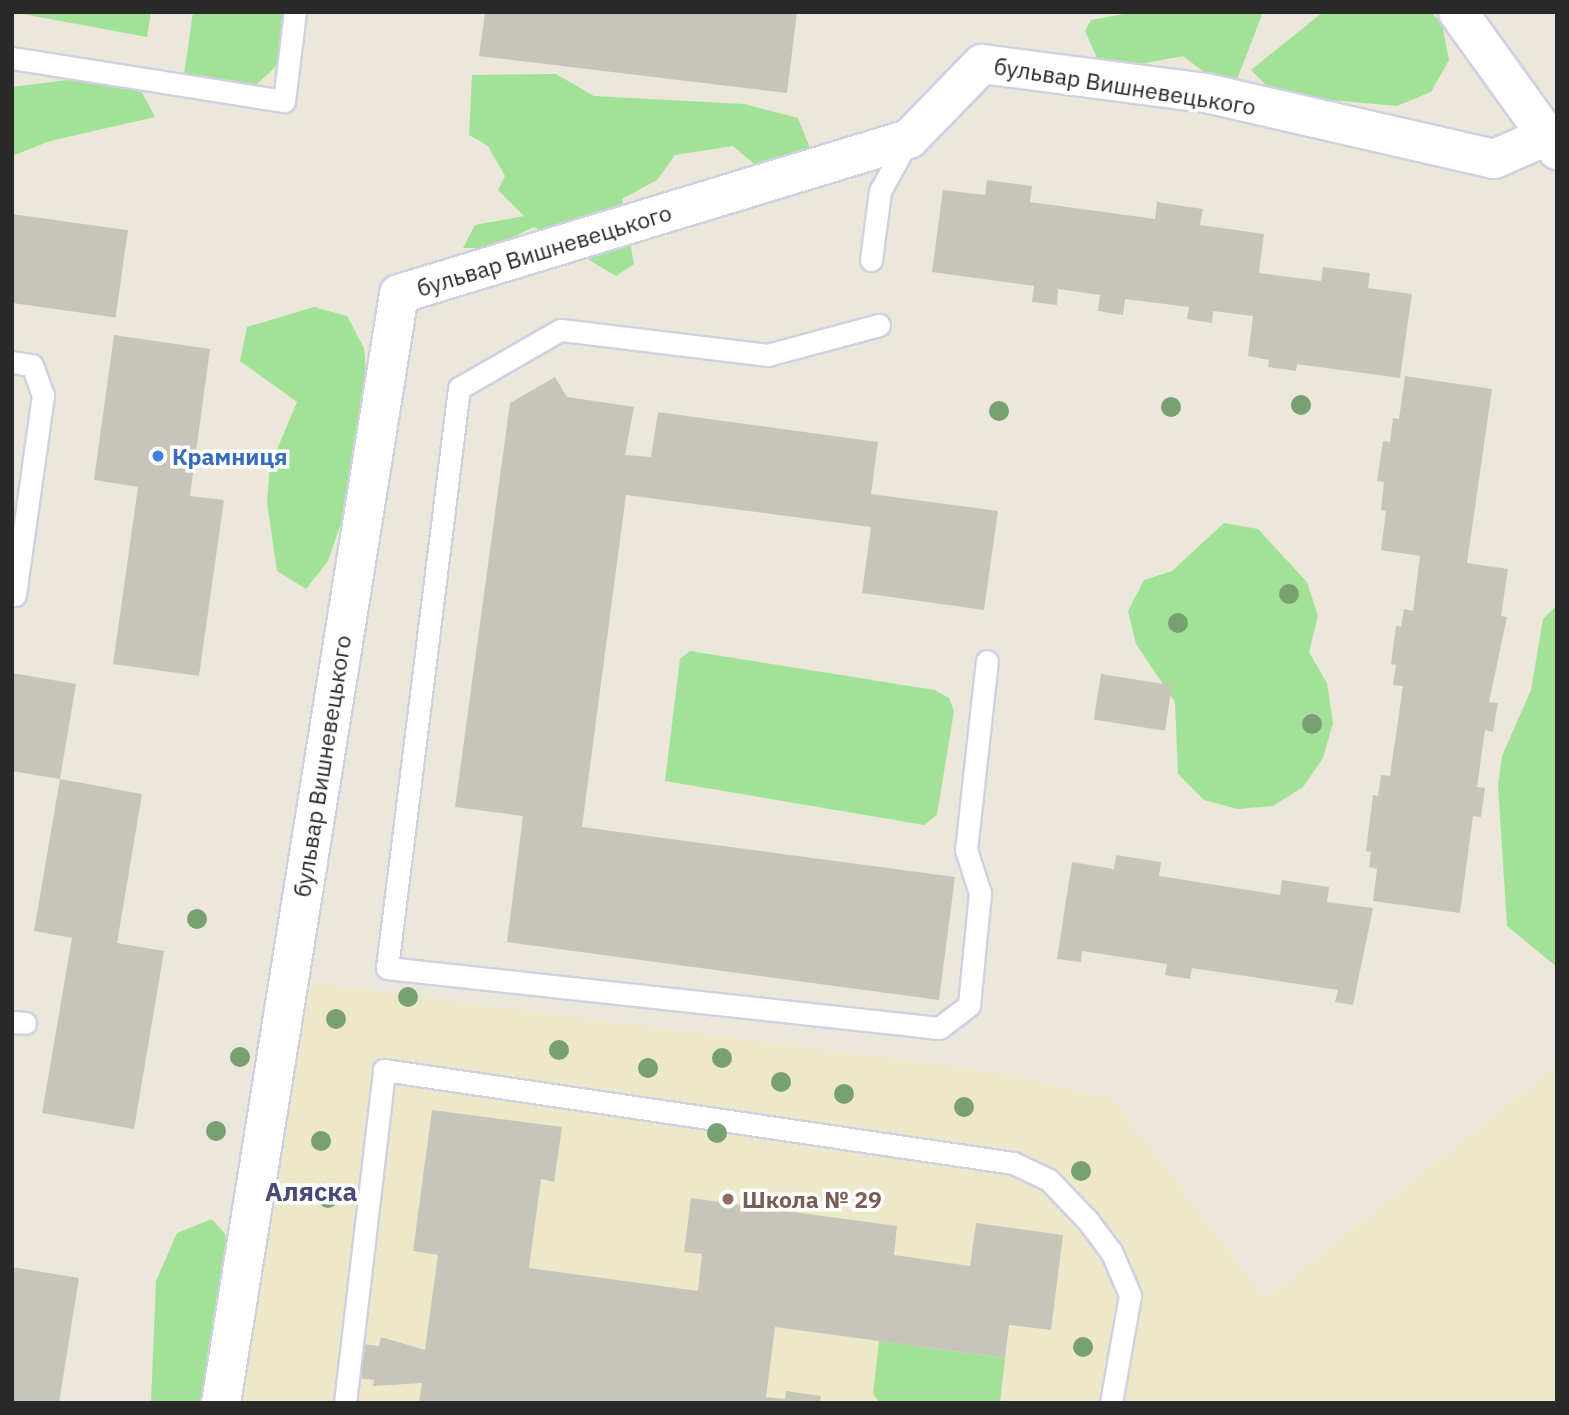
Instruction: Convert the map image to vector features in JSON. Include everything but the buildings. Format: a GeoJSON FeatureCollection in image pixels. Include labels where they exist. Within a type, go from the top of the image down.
{"type":"FeatureCollection","features":[{"type":"Feature","properties":{"kind":"street"},"geometry":{"type":"LineString","coordinates":[[1458,12],[1552,143]]}},
{"type":"Feature","properties":{"kind":"street","name":"бульвар Вишневецького"},"geometry":{"type":"LineString","coordinates":[[221,1403],[399,294],[909,139],[982,64],[1206,93],[1494,159],[1552,143]]}},
{"type":"Feature","properties":{"kind":"lane"},"geometry":{"type":"LineString","coordinates":[[12,58],[285,101],[295,12]]}},
{"type":"Feature","properties":{"kind":"lane"},"geometry":{"type":"LineString","coordinates":[[871,260],[880,191],[909,139]]}},
{"type":"Feature","properties":{"kind":"lane"},"geometry":{"type":"LineString","coordinates":[[879,325],[768,355],[560,330],[459,388],[387,968],[939,1028],[969,1005],[980,893],[966,850],[987,661]]}},
{"type":"Feature","properties":{"kind":"lane"},"geometry":{"type":"LineString","coordinates":[[12,362],[32,365],[43,395],[15,595]]}},
{"type":"Feature","properties":{"kind":"lane"},"geometry":{"type":"LineString","coordinates":[[345,1403],[384,1070],[1013,1163],[1049,1180],[1088,1221],[1130,1295],[1111,1403]]}},
{"type":"Feature","properties":{"kind":"shaded area","name":"Школа № 29"},"geometry":{"type":"Polygon","coordinates":[[[297,981],[982,1070],[1112,1098],[1266,1299],[1557,1066],[1557,1403],[238,1403],[297,981]]]}},
{"type":"Feature","properties":{"kind":"green space"},"geometry":{"type":"Polygon","coordinates":[[[12,12],[151,12],[147,37],[12,12]]]}},
{"type":"Feature","properties":{"kind":"green space"},"geometry":{"type":"Polygon","coordinates":[[[193,12],[286,12],[281,62],[257,84],[184,75],[193,12]]]}},
{"type":"Feature","properties":{"kind":"green space"},"geometry":{"type":"Polygon","coordinates":[[[1135,12],[1263,12],[1236,82],[1221,85],[1183,56],[1141,64],[1097,58],[1085,31],[1091,20],[1135,12]]]}},
{"type":"Feature","properties":{"kind":"green space"},"geometry":{"type":"Polygon","coordinates":[[[1323,12],[1431,12],[1442,24],[1449,60],[1431,92],[1397,106],[1276,95],[1251,70],[1323,12]]]}},
{"type":"Feature","properties":{"kind":"green space"},"geometry":{"type":"Polygon","coordinates":[[[556,74],[594,96],[744,104],[798,118],[814,158],[768,176],[733,146],[675,155],[657,180],[622,199],[634,264],[616,276],[534,227],[489,248],[463,248],[475,225],[524,216],[498,190],[505,176],[488,146],[469,135],[472,75],[556,74]]]}},
{"type":"Feature","properties":{"kind":"green space"},"geometry":{"type":"Polygon","coordinates":[[[67,80],[138,85],[155,117],[50,141],[12,156],[12,87],[67,80]]]}},
{"type":"Feature","properties":{"kind":"green space"},"geometry":{"type":"Polygon","coordinates":[[[314,307],[347,316],[364,348],[367,385],[351,493],[328,561],[306,589],[277,571],[267,502],[270,466],[297,402],[240,361],[247,327],[314,307]]]}},
{"type":"Feature","properties":{"kind":"green space"},"geometry":{"type":"Polygon","coordinates":[[[1224,523],[1258,529],[1307,582],[1318,616],[1309,652],[1327,683],[1333,723],[1323,758],[1303,787],[1273,806],[1238,809],[1204,800],[1178,774],[1175,702],[1136,644],[1128,611],[1144,580],[1172,571],[1224,523]]]}},
{"type":"Feature","properties":{"kind":"green space"},"geometry":{"type":"Polygon","coordinates":[[[1557,605],[1557,967],[1507,926],[1498,785],[1502,756],[1531,690],[1543,619],[1557,605]]]}},
{"type":"Feature","properties":{"kind":"green space"},"geometry":{"type":"Polygon","coordinates":[[[690,651],[935,690],[949,698],[954,711],[937,815],[924,825],[665,781],[680,659],[690,651]]]}},
{"type":"Feature","properties":{"kind":"green space"},"geometry":{"type":"Polygon","coordinates":[[[212,1219],[225,1234],[237,1310],[237,1403],[151,1403],[156,1281],[177,1233],[212,1219]]]}},
{"type":"Feature","properties":{"kind":"green space"},"geometry":{"type":"Polygon","coordinates":[[[879,1341],[1005,1358],[1000,1403],[880,1403],[873,1394],[879,1341]]]}},
{"type":"Feature","properties":{"kind":"place","name":"Крамниця"},"geometry":{"type":"Point","coordinates":[158,456]}},
{"type":"Feature","properties":{"kind":"place","name":"Школа № 29"},"geometry":{"type":"Point","coordinates":[728,1199]}},
{"type":"Feature","properties":{"kind":"district","name":"Аляска"},"geometry":{"type":"Point","coordinates":[311,1192]}}]}
